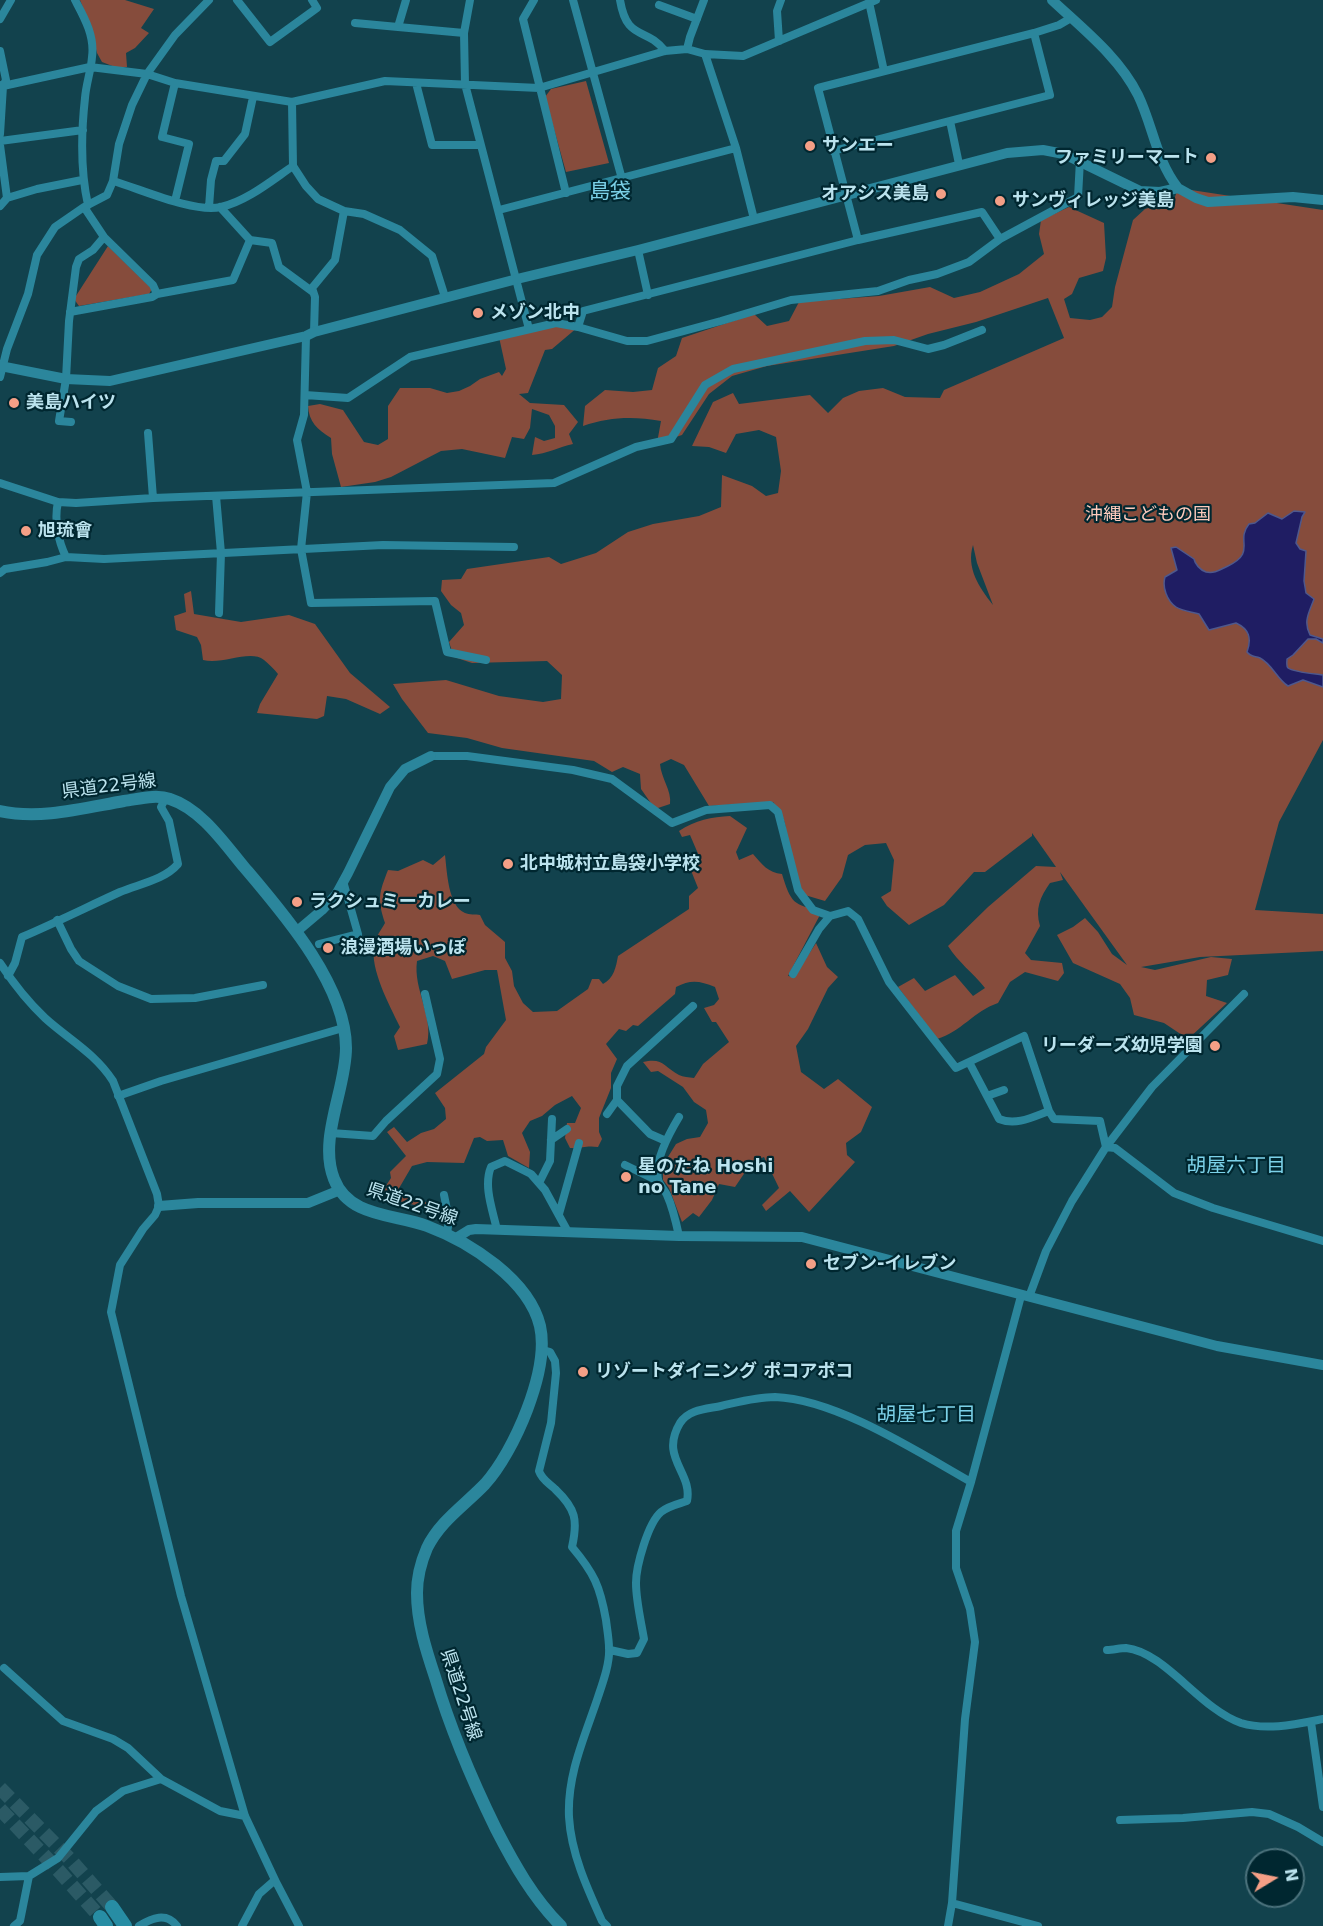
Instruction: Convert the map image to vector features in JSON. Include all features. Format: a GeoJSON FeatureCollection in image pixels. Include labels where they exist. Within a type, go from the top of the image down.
{"type":"FeatureCollection","features":[{"type":"Feature","properties":{"kind":"main road","name":"県道22号線"},"geometry":{"type":"LineString","coordinates":[[0,811],[13,814],[42,814],[141,798],[166,797],[188,808],[202,820],[261,887],[296,932],[329,986],[343,1028],[346,1057],[331,1133],[331,1169],[334,1181],[340,1190],[356,1205],[369,1211],[423,1224],[451,1236],[500,1270],[526,1295],[539,1320],[543,1350],[541,1362],[516,1439],[502,1464],[438,1530],[428,1545],[421,1562],[417,1595],[424,1641],[456,1744],[468,1772],[516,1866],[547,1912],[561,1926]]}},
{"type":"Feature","properties":{"kind":"main road"},"geometry":{"type":"LineString","coordinates":[[112,1907],[125,1926]]}},
{"type":"Feature","properties":{"kind":"street"},"geometry":{"type":"LineString","coordinates":[[0,19],[11,0]]}},
{"type":"Feature","properties":{"kind":"street"},"geometry":{"type":"LineString","coordinates":[[75,0],[88,24],[93,54],[85,97],[81,162],[86,206],[104,237],[153,285],[157,294]]}},
{"type":"Feature","properties":{"kind":"street"},"geometry":{"type":"LineString","coordinates":[[237,0],[270,42],[317,8],[312,0]]}},
{"type":"Feature","properties":{"kind":"street"},"geometry":{"type":"LineString","coordinates":[[398,27],[406,0]]}},
{"type":"Feature","properties":{"kind":"street"},"geometry":{"type":"LineString","coordinates":[[470,0],[464,33],[465,84],[529,329]]}},
{"type":"Feature","properties":{"kind":"street"},"geometry":{"type":"LineString","coordinates":[[534,0],[523,19],[566,193]]}},
{"type":"Feature","properties":{"kind":"street"},"geometry":{"type":"LineString","coordinates":[[573,0],[622,179]]}},
{"type":"Feature","properties":{"kind":"street"},"geometry":{"type":"LineString","coordinates":[[620,0],[622,13],[628,26],[660,45],[665,51]]}},
{"type":"Feature","properties":{"kind":"street"},"geometry":{"type":"LineString","coordinates":[[687,49],[704,0]]}},
{"type":"Feature","properties":{"kind":"street"},"geometry":{"type":"LineString","coordinates":[[779,41],[777,11],[781,0]]}},
{"type":"Feature","properties":{"kind":"street"},"geometry":{"type":"LineString","coordinates":[[1052,0],[1104,50],[1130,81],[1147,118],[1162,164],[1178,188],[1208,202],[1293,197],[1323,200]]}},
{"type":"Feature","properties":{"kind":"street"},"geometry":{"type":"LineString","coordinates":[[206,1],[175,35],[147,74],[132,105],[119,144],[113,181],[107,195],[55,227],[37,255],[28,294],[0,370],[66,379],[110,381],[310,334],[445,297],[638,250],[959,164],[1025,150],[1054,152],[1080,160],[1140,190],[1160,192],[1178,188]]}},
{"type":"Feature","properties":{"kind":"street"},"geometry":{"type":"LineString","coordinates":[[2,85],[90,67],[147,74],[175,83],[292,102],[385,81],[539,88],[665,51],[687,49],[705,54],[743,56],[872,1],[884,72]]}},
{"type":"Feature","properties":{"kind":"street"},"geometry":{"type":"LineString","coordinates":[[659,5],[697,19]]}},
{"type":"Feature","properties":{"kind":"street"},"geometry":{"type":"LineString","coordinates":[[858,240],[818,88],[1034,33],[1059,25],[1071,18]]}},
{"type":"Feature","properties":{"kind":"street"},"geometry":{"type":"LineString","coordinates":[[355,23],[464,33]]}},
{"type":"Feature","properties":{"kind":"street"},"geometry":{"type":"LineString","coordinates":[[834,151],[1050,95],[1034,33]]}},
{"type":"Feature","properties":{"kind":"street"},"geometry":{"type":"LineString","coordinates":[[0,51],[6,80],[2,85],[0,134]]}},
{"type":"Feature","properties":{"kind":"street"},"geometry":{"type":"LineString","coordinates":[[705,54],[736,148],[754,219]]}},
{"type":"Feature","properties":{"kind":"street"},"geometry":{"type":"LineString","coordinates":[[175,83],[162,137],[189,144],[176,201]]}},
{"type":"Feature","properties":{"kind":"street"},"geometry":{"type":"LineString","coordinates":[[416,83],[432,145],[480,145]]}},
{"type":"Feature","properties":{"kind":"street"},"geometry":{"type":"LineString","coordinates":[[209,207],[211,180],[216,161],[224,161],[245,135],[253,97]]}},
{"type":"Feature","properties":{"kind":"street"},"geometry":{"type":"LineString","coordinates":[[292,102],[293,166],[318,199],[344,211],[364,214],[400,230],[432,256],[445,297]]}},
{"type":"Feature","properties":{"kind":"street"},"geometry":{"type":"LineString","coordinates":[[950,121],[959,164]]}},
{"type":"Feature","properties":{"kind":"street"},"geometry":{"type":"LineString","coordinates":[[7,198],[0,162],[0,143],[83,130]]}},
{"type":"Feature","properties":{"kind":"street"},"geometry":{"type":"LineString","coordinates":[[499,210],[736,148]]}},
{"type":"Feature","properties":{"kind":"street"},"geometry":{"type":"LineString","coordinates":[[305,395],[348,398],[410,357],[556,323],[627,341],[647,341],[791,300],[879,291],[909,280],[937,274],[969,262],[1000,239],[1078,197],[1080,160]]}},
{"type":"Feature","properties":{"kind":"street"},"geometry":{"type":"LineString","coordinates":[[113,181],[196,207],[220,207],[260,189],[293,166]]}},
{"type":"Feature","properties":{"kind":"street"},"geometry":{"type":"LineString","coordinates":[[0,206],[7,198],[82,180]]}},
{"type":"Feature","properties":{"kind":"street"},"geometry":{"type":"LineString","coordinates":[[220,207],[250,240],[272,243],[279,267],[313,292]]}},
{"type":"Feature","properties":{"kind":"street"},"geometry":{"type":"LineString","coordinates":[[344,211],[335,260],[312,288],[304,415],[297,440],[307,492],[301,549],[311,603],[435,602],[447,652],[486,660]]}},
{"type":"Feature","properties":{"kind":"street"},"geometry":{"type":"LineString","coordinates":[[578,327],[583,311],[858,240],[982,212],[1000,239]]}},
{"type":"Feature","properties":{"kind":"street"},"geometry":{"type":"LineString","coordinates":[[71,422],[59,421],[66,379],[70,312],[76,267],[80,260],[104,237]]}},
{"type":"Feature","properties":{"kind":"street"},"geometry":{"type":"LineString","coordinates":[[70,312],[233,280],[250,240]]}},
{"type":"Feature","properties":{"kind":"street"},"geometry":{"type":"LineString","coordinates":[[638,250],[648,295]]}},
{"type":"Feature","properties":{"kind":"street"},"geometry":{"type":"LineString","coordinates":[[0,483],[58,502],[76,503],[554,483],[636,447],[671,439],[705,386],[733,369],[865,341],[894,340],[928,349],[945,345],[982,330]]}},
{"type":"Feature","properties":{"kind":"street"},"geometry":{"type":"LineString","coordinates":[[148,433],[153,498]]}},
{"type":"Feature","properties":{"kind":"street"},"geometry":{"type":"LineString","coordinates":[[216,496],[221,552],[219,613]]}},
{"type":"Feature","properties":{"kind":"street"},"geometry":{"type":"LineString","coordinates":[[58,502],[58,529],[61,547],[66,556]]}},
{"type":"Feature","properties":{"kind":"street"},"geometry":{"type":"LineString","coordinates":[[0,573],[5,569],[47,562],[66,556],[104,559],[383,545],[514,547]]}},
{"type":"Feature","properties":{"kind":"street"},"geometry":{"type":"LineString","coordinates":[[296,932],[336,895],[390,787],[405,768],[431,756],[467,756],[573,770],[612,779],[672,823],[705,810],[770,805],[778,812],[798,890],[813,910],[830,916]]}},
{"type":"Feature","properties":{"kind":"street"},"geometry":{"type":"LineString","coordinates":[[8,976],[15,963],[22,936],[173,870],[178,864],[178,857],[169,821],[161,807],[166,797]]}},
{"type":"Feature","properties":{"kind":"street"},"geometry":{"type":"LineString","coordinates":[[319,944],[358,934],[343,881]]}},
{"type":"Feature","properties":{"kind":"street"},"geometry":{"type":"LineString","coordinates":[[793,974],[819,929],[830,916],[848,911],[858,920],[889,982],[956,1068],[1024,1036],[1049,1111],[1054,1119],[1100,1121],[1107,1147]]}},
{"type":"Feature","properties":{"kind":"street"},"geometry":{"type":"LineString","coordinates":[[57,920],[79,961],[118,986],[150,999],[195,998],[263,985]]}},
{"type":"Feature","properties":{"kind":"street"},"geometry":{"type":"LineString","coordinates":[[0,963],[21,995],[100,1063],[113,1081],[150,1176],[159,1206],[120,1265],[111,1312],[182,1596],[245,1816],[299,1926]]}},
{"type":"Feature","properties":{"kind":"street"},"geometry":{"type":"LineString","coordinates":[[331,1133],[373,1136],[436,1074],[440,1059],[426,994]]}},
{"type":"Feature","properties":{"kind":"street"},"geometry":{"type":"LineString","coordinates":[[948,1926],[952,1903],[965,1719],[975,1642],[970,1609],[956,1568],[956,1530],[1025,1296],[1072,1202],[1107,1147],[1152,1087],[1244,994]]}},
{"type":"Feature","properties":{"kind":"street"},"geometry":{"type":"LineString","coordinates":[[607,1114],[617,1100],[617,1086],[627,1066],[693,1006]]}},
{"type":"Feature","properties":{"kind":"street"},"geometry":{"type":"LineString","coordinates":[[118,1096],[161,1081],[343,1028]]}},
{"type":"Feature","properties":{"kind":"street"},"geometry":{"type":"LineString","coordinates":[[969,1062],[999,1119],[1006,1122],[1022,1121],[1049,1111]]}},
{"type":"Feature","properties":{"kind":"street"},"geometry":{"type":"LineString","coordinates":[[987,1096],[1004,1090]]}},
{"type":"Feature","properties":{"kind":"street"},"geometry":{"type":"LineString","coordinates":[[617,1100],[650,1134],[666,1141]]}},
{"type":"Feature","properties":{"kind":"street"},"geometry":{"type":"LineString","coordinates":[[658,1181],[657,1169],[666,1141],[679,1118]]}},
{"type":"Feature","properties":{"kind":"street"},"geometry":{"type":"LineString","coordinates":[[539,1183],[550,1161],[552,1119]]}},
{"type":"Feature","properties":{"kind":"street"},"geometry":{"type":"LineString","coordinates":[[551,1140],[567,1129]]}},
{"type":"Feature","properties":{"kind":"street"},"geometry":{"type":"LineString","coordinates":[[559,1214],[579,1143]]}},
{"type":"Feature","properties":{"kind":"street"},"geometry":{"type":"LineString","coordinates":[[1107,1147],[1115,1148],[1174,1193],[1212,1208],[1323,1241]]}},
{"type":"Feature","properties":{"kind":"street"},"geometry":{"type":"LineString","coordinates":[[497,1230],[488,1175],[490,1167],[505,1161],[531,1174],[546,1190],[568,1232]]}},
{"type":"Feature","properties":{"kind":"street"},"geometry":{"type":"LineString","coordinates":[[625,1165],[658,1181],[667,1193],[679,1236]]}},
{"type":"Feature","properties":{"kind":"street"},"geometry":{"type":"LineString","coordinates":[[159,1206],[198,1203],[308,1203],[340,1190]]}},
{"type":"Feature","properties":{"kind":"street"},"geometry":{"type":"LineString","coordinates":[[444,1195],[451,1236],[469,1230],[497,1230],[679,1236],[802,1237],[1217,1346],[1323,1365]]}},
{"type":"Feature","properties":{"kind":"street"},"geometry":{"type":"LineString","coordinates":[[543,1350],[550,1352],[555,1361],[556,1373],[551,1423],[539,1471],[541,1477],[557,1491],[576,1521],[572,1547],[592,1573],[598,1586],[610,1650],[602,1684],[578,1754],[569,1816],[572,1841],[584,1882],[602,1921],[607,1926]]}},
{"type":"Feature","properties":{"kind":"street"},"geometry":{"type":"LineString","coordinates":[[610,1650],[628,1654],[636,1653],[644,1639],[636,1582],[639,1564],[658,1514],[666,1508],[687,1501],[686,1481],[676,1462],[672,1445],[680,1423],[688,1414],[757,1398],[777,1397],[811,1403],[862,1423],[971,1482]]}},
{"type":"Feature","properties":{"kind":"street"},"geometry":{"type":"LineString","coordinates":[[1107,1650],[1126,1648],[1145,1654],[1198,1697],[1240,1722],[1256,1726],[1278,1726],[1323,1719]]}},
{"type":"Feature","properties":{"kind":"street"},"geometry":{"type":"LineString","coordinates":[[4,1668],[47,1704],[63,1721],[104,1735],[121,1744],[161,1779],[220,1811],[245,1816]]}},
{"type":"Feature","properties":{"kind":"street"},"geometry":{"type":"LineString","coordinates":[[1311,1722],[1323,1807]]}},
{"type":"Feature","properties":{"kind":"street"},"geometry":{"type":"LineString","coordinates":[[0,1877],[29,1876],[58,1858],[96,1811],[123,1791],[161,1779]]}},
{"type":"Feature","properties":{"kind":"street"},"geometry":{"type":"LineString","coordinates":[[1120,1820],[1183,1818],[1252,1812],[1269,1814],[1298,1827],[1323,1842]]}},
{"type":"Feature","properties":{"kind":"street"},"geometry":{"type":"LineString","coordinates":[[14,1926],[20,1921],[29,1876]]}},
{"type":"Feature","properties":{"kind":"street"},"geometry":{"type":"LineString","coordinates":[[242,1926],[260,1894],[275,1880]]}},
{"type":"Feature","properties":{"kind":"street"},"geometry":{"type":"LineString","coordinates":[[952,1903],[1038,1926]]}},
{"type":"Feature","properties":{"kind":"street"},"geometry":{"type":"LineString","coordinates":[[141,1925],[154,1918],[163,1917],[170,1919],[177,1926]]}},
{"type":"Feature","properties":{"kind":"green space"},"geometry":{"type":"Polygon","coordinates":[[[80,0],[125,0],[154,9],[141,28],[149,33],[135,48],[126,53],[127,67],[115,67],[102,62],[80,0]]]}},
{"type":"Feature","properties":{"kind":"green space"},"geometry":{"type":"Polygon","coordinates":[[[586,81],[609,163],[566,172],[545,97],[551,89],[586,81]]]}},
{"type":"Feature","properties":{"kind":"green space","name":"沖縄こどもの国"},"geometry":{"type":"Polygon","coordinates":[[[1178,188],[1323,210],[1323,740],[1279,822],[1255,910],[1323,914],[1323,951],[1200,957],[1141,967],[1155,970],[1211,957],[1232,959],[1228,975],[1207,980],[1206,996],[1227,1003],[1188,1039],[1164,1023],[1134,1015],[1130,998],[1120,984],[1073,963],[1057,935],[1085,918],[1098,932],[1112,954],[1127,965],[1060,872],[1063,880],[1050,883],[1041,898],[1038,909],[1040,926],[1025,953],[1031,960],[1062,963],[1064,973],[1058,981],[1025,972],[1010,982],[998,1003],[982,1011],[953,1032],[937,1039],[898,987],[914,978],[925,991],[955,975],[973,996],[985,988],[948,946],[988,907],[1036,866],[1056,867],[1032,833],[1032,836],[985,872],[974,872],[944,905],[909,925],[887,906],[881,897],[891,891],[894,860],[886,843],[865,845],[848,855],[842,877],[825,901],[798,893],[788,861],[785,825],[773,802],[709,806],[684,765],[671,759],[660,764],[670,804],[655,809],[641,789],[640,774],[623,767],[612,772],[594,761],[502,748],[467,738],[428,733],[402,699],[393,684],[446,680],[499,696],[543,702],[561,699],[562,675],[547,661],[472,663],[454,657],[449,642],[464,625],[461,613],[451,605],[441,591],[442,580],[461,579],[467,569],[549,557],[561,564],[596,553],[628,532],[653,524],[699,516],[721,507],[722,475],[752,486],[766,496],[778,493],[781,471],[776,437],[759,430],[736,434],[726,453],[709,447],[692,446],[713,402],[733,393],[739,404],[810,395],[828,413],[843,398],[859,391],[883,388],[905,397],[940,398],[944,390],[1064,338],[1048,298],[894,346],[767,366],[732,376],[709,394],[682,435],[657,443],[661,421],[621,418],[583,426],[585,406],[605,390],[633,392],[652,390],[658,368],[676,356],[682,338],[754,314],[767,326],[789,321],[799,302],[879,296],[930,287],[954,298],[980,292],[1019,274],[1044,254],[1039,234],[1041,220],[1069,207],[1104,223],[1106,258],[1103,271],[1079,278],[1072,294],[1064,299],[1070,318],[1090,320],[1102,317],[1112,307],[1133,220],[1145,209],[1169,202],[1173,203],[1178,188]],[[973,545],[971,562],[975,577],[993,605],[977,563],[973,545]]]}},
{"type":"Feature","properties":{"kind":"green space"},"geometry":{"type":"Polygon","coordinates":[[[108,246],[152,289],[149,294],[79,306],[74,299],[108,246]]]}},
{"type":"Feature","properties":{"kind":"green space"},"geometry":{"type":"Polygon","coordinates":[[[556,323],[578,327],[552,349],[545,350],[528,393],[519,394],[530,403],[564,405],[578,422],[569,434],[573,444],[532,455],[535,437],[544,441],[555,438],[555,426],[549,415],[532,409],[530,428],[524,439],[512,437],[505,458],[462,449],[441,451],[391,477],[341,487],[332,454],[331,438],[315,425],[308,406],[320,404],[343,410],[364,442],[378,445],[388,439],[388,406],[400,388],[430,388],[447,393],[459,391],[480,379],[499,372],[502,376],[506,369],[499,337],[556,323]]]}},
{"type":"Feature","properties":{"kind":"green space"},"geometry":{"type":"Polygon","coordinates":[[[191,591],[194,614],[241,622],[289,615],[315,624],[350,673],[390,707],[380,714],[346,699],[327,696],[324,716],[317,719],[257,713],[278,674],[258,657],[244,656],[219,661],[203,660],[201,645],[197,637],[176,630],[174,616],[186,612],[184,594],[191,591]]]}},
{"type":"Feature","properties":{"kind":"green space"},"geometry":{"type":"Polygon","coordinates":[[[730,816],[747,828],[736,852],[739,860],[753,854],[769,870],[782,874],[788,891],[795,901],[805,907],[822,911],[788,976],[794,977],[816,943],[827,967],[838,977],[828,988],[808,1029],[796,1046],[801,1072],[824,1089],[838,1079],[872,1107],[861,1132],[846,1143],[847,1155],[855,1162],[809,1212],[790,1191],[766,1211],[762,1205],[779,1188],[764,1157],[752,1162],[735,1187],[719,1184],[712,1200],[699,1217],[693,1213],[682,1222],[669,1188],[663,1180],[663,1165],[676,1144],[700,1137],[708,1123],[706,1110],[694,1102],[683,1087],[658,1071],[651,1072],[643,1062],[659,1062],[679,1075],[694,1078],[703,1064],[729,1042],[716,1022],[712,1022],[704,1008],[714,1005],[719,999],[715,987],[696,982],[676,987],[675,994],[638,1026],[633,1025],[626,1031],[619,1029],[606,1044],[617,1059],[611,1073],[611,1088],[599,1118],[599,1132],[602,1139],[598,1147],[570,1148],[565,1138],[567,1123],[575,1123],[581,1108],[572,1096],[555,1105],[542,1116],[530,1121],[522,1133],[530,1152],[529,1168],[508,1156],[503,1140],[487,1141],[480,1137],[474,1138],[464,1163],[427,1162],[412,1166],[398,1190],[441,1209],[438,1211],[379,1196],[391,1178],[390,1172],[406,1156],[387,1132],[394,1127],[407,1142],[421,1133],[434,1129],[446,1119],[445,1108],[435,1093],[484,1054],[486,1047],[506,1020],[497,970],[485,970],[452,979],[445,961],[433,956],[417,961],[418,982],[428,1023],[427,1044],[398,1050],[394,1036],[400,1027],[381,987],[374,955],[374,945],[385,923],[380,896],[388,870],[398,871],[423,860],[433,865],[445,855],[449,887],[455,903],[465,913],[480,915],[485,925],[505,942],[505,958],[512,971],[514,986],[523,1003],[533,1012],[557,1011],[588,989],[592,979],[599,979],[603,984],[607,982],[614,972],[618,956],[689,909],[689,896],[698,888],[688,863],[699,856],[690,835],[682,837],[679,831],[704,820],[730,816]]]}},
{"type":"Feature","properties":{"kind":"shaded area"},"geometry":{"type":"Polygon","coordinates":[[[1294,511],[1305,512],[1296,543],[1300,549],[1306,551],[1304,581],[1306,593],[1314,599],[1308,617],[1308,630],[1310,635],[1323,639],[1323,643],[1316,639],[1308,639],[1287,659],[1287,665],[1295,671],[1323,675],[1323,687],[1303,680],[1288,686],[1264,661],[1247,652],[1249,638],[1244,628],[1236,623],[1209,630],[1199,614],[1176,607],[1168,598],[1165,589],[1165,577],[1177,570],[1171,548],[1176,547],[1194,559],[1198,567],[1204,571],[1215,572],[1242,556],[1245,530],[1249,524],[1255,523],[1268,513],[1282,519],[1294,511]]]}},
{"type":"Feature","properties":{"kind":"tunnel"},"geometry":{"type":"LineString","coordinates":[[0,1788],[69,1858],[112,1907]]}},
{"type":"Feature","properties":{"kind":"tunnel"},"geometry":{"type":"LineString","coordinates":[[0,1809],[100,1917]]}},
{"type":"Feature","properties":{"kind":"place","name":"サンエー"},"geometry":{"type":"Point","coordinates":[810,146]}},
{"type":"Feature","properties":{"kind":"place","name":"ファミリーマート"},"geometry":{"type":"Point","coordinates":[1211,158]}},
{"type":"Feature","properties":{"kind":"place","name":"オアシス美島"},"geometry":{"type":"Point","coordinates":[941,194]}},
{"type":"Feature","properties":{"kind":"place","name":"サンヴィレッジ美島"},"geometry":{"type":"Point","coordinates":[1000,201]}},
{"type":"Feature","properties":{"kind":"place","name":"メゾン北中"},"geometry":{"type":"Point","coordinates":[478,313]}},
{"type":"Feature","properties":{"kind":"place","name":"美島ハイツ"},"geometry":{"type":"Point","coordinates":[14,403]}},
{"type":"Feature","properties":{"kind":"place","name":"旭琉會"},"geometry":{"type":"Point","coordinates":[26,531]}},
{"type":"Feature","properties":{"kind":"place","name":"北中城村立島袋小学校"},"geometry":{"type":"Point","coordinates":[508,864]}},
{"type":"Feature","properties":{"kind":"place","name":"ラクシュミーカレー"},"geometry":{"type":"Point","coordinates":[297,902]}},
{"type":"Feature","properties":{"kind":"place","name":"浪漫酒場いっぽ"},"geometry":{"type":"Point","coordinates":[328,948]}},
{"type":"Feature","properties":{"kind":"place","name":"リーダーズ幼児学園"},"geometry":{"type":"Point","coordinates":[1215,1046]}},
{"type":"Feature","properties":{"kind":"place","name":"星のたね Hoshi no Tane"},"geometry":{"type":"Point","coordinates":[626,1177]}},
{"type":"Feature","properties":{"kind":"place","name":"セブン-イレブン"},"geometry":{"type":"Point","coordinates":[811,1264]}},
{"type":"Feature","properties":{"kind":"place","name":"リゾートダイニング ポコアポコ"},"geometry":{"type":"Point","coordinates":[583,1372]}},
{"type":"Feature","properties":{"kind":"district","name":"島袋"},"geometry":{"type":"Point","coordinates":[610,193]}},
{"type":"Feature","properties":{"kind":"district","name":"胡屋六丁目"},"geometry":{"type":"Point","coordinates":[1236,1167]}},
{"type":"Feature","properties":{"kind":"district","name":"胡屋七丁目"},"geometry":{"type":"Point","coordinates":[926,1416]}}]}
